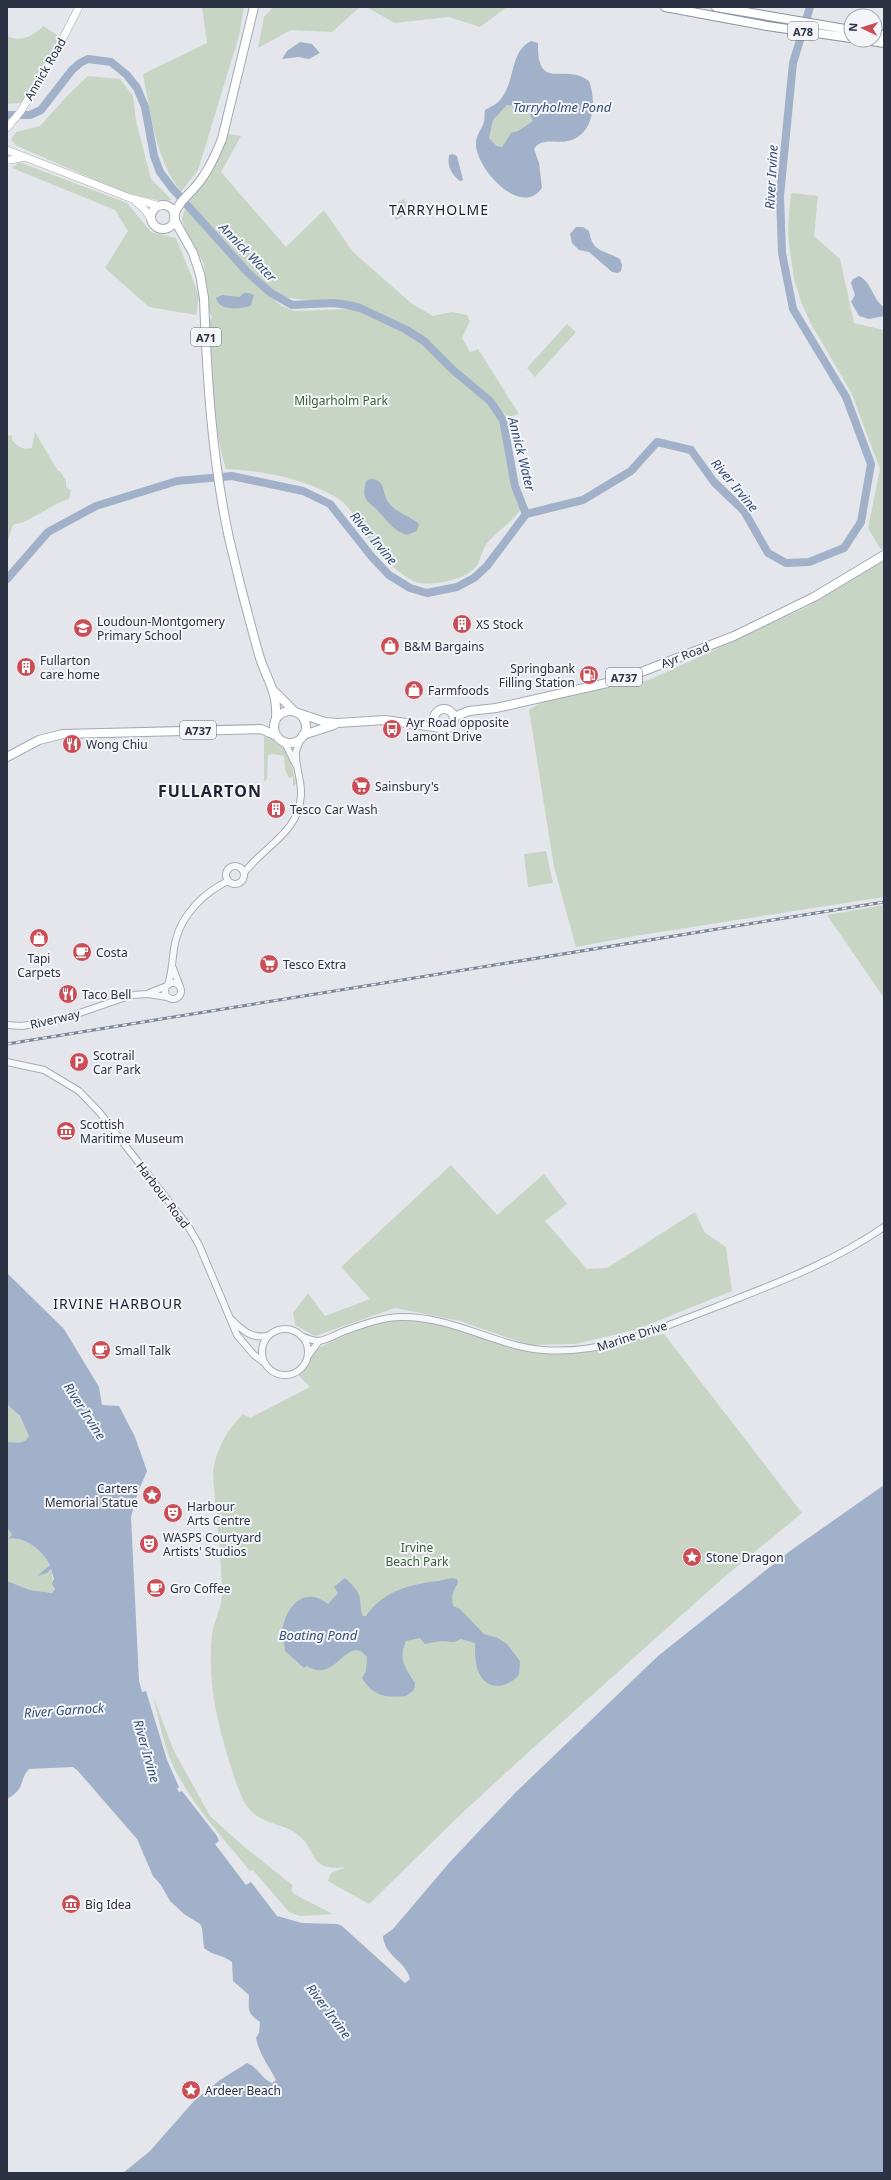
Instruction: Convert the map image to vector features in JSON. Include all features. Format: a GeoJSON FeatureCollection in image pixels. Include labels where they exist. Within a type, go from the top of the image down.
{"type":"FeatureCollection","features":[{"type":"Feature","properties":{"kind":"main road","name":"Annick Road"},"geometry":{"type":"LineString","coordinates":[[8,127],[21,111],[61,42],[79,7]]}},
{"type":"Feature","properties":{"kind":"main road","name":"A78"},"geometry":{"type":"LineString","coordinates":[[665,7],[767,26],[843,31]]}},
{"type":"Feature","properties":{"kind":"main road","name":"A78"},"geometry":{"type":"LineString","coordinates":[[716,7],[843,34]]}},
{"type":"Feature","properties":{"kind":"main road"},"geometry":{"type":"LineString","coordinates":[[167,228],[172,224],[179,203],[206,172],[222,139],[255,9]]}},
{"type":"Feature","properties":{"kind":"main road"},"geometry":{"type":"LineString","coordinates":[[26,157],[8,162],[7,150],[26,157],[130,198],[163,206]]}},
{"type":"Feature","properties":{"kind":"main road"},"geometry":{"type":"LineString","coordinates":[[130,198],[140,204],[155,226],[160,229],[167,228],[182,233]]}},
{"type":"Feature","properties":{"kind":"main road"},"geometry":{"type":"LineString","coordinates":[[151,219],[154,210],[163,206],[179,203]]}},
{"type":"Feature","properties":{"kind":"main road","name":"A71"},"geometry":{"type":"LineString","coordinates":[[163,206],[174,217],[193,254],[200,274],[204,298],[207,365],[216,460],[229,537],[262,664],[274,691],[276,719]]}},
{"type":"Feature","properties":{"kind":"main road","name":"Ayr Road"},"geometry":{"type":"LineString","coordinates":[[449,710],[469,711],[496,708],[607,683],[644,671],[734,636],[814,597],[884,555]]}},
{"type":"Feature","properties":{"kind":"main road","name":"A71"},"geometry":{"type":"LineString","coordinates":[[274,691],[296,712]]}},
{"type":"Feature","properties":{"kind":"main road","name":"A737"},"geometry":{"type":"LineString","coordinates":[[411,723],[428,720],[440,709],[449,710]]}},
{"type":"Feature","properties":{"kind":"main road"},"geometry":{"type":"LineString","coordinates":[[449,710],[454,717]]}},
{"type":"Feature","properties":{"kind":"main road","name":"Ayr Road"},"geometry":{"type":"LineString","coordinates":[[454,717],[469,711]]}},
{"type":"Feature","properties":{"kind":"main road"},"geometry":{"type":"LineString","coordinates":[[284,712],[296,712],[305,723],[302,736],[294,742],[284,741],[277,736],[275,732],[276,719],[284,712]]}},
{"type":"Feature","properties":{"kind":"main road","name":"A737"},"geometry":{"type":"LineString","coordinates":[[296,712],[325,722],[338,723],[385,720],[440,728],[446,728],[451,725],[454,717]]}},
{"type":"Feature","properties":{"kind":"main road"},"geometry":{"type":"LineString","coordinates":[[434,716],[435,722],[440,728]]}},
{"type":"Feature","properties":{"kind":"main road","name":"A737"},"geometry":{"type":"LineString","coordinates":[[261,729],[276,719]]}},
{"type":"Feature","properties":{"kind":"main road","name":"A737"},"geometry":{"type":"LineString","coordinates":[[302,736],[338,723]]}},
{"type":"Feature","properties":{"kind":"main road","name":"A737"},"geometry":{"type":"LineString","coordinates":[[7,757],[20,749],[55,736],[82,732],[261,729],[277,736]]}},
{"type":"Feature","properties":{"kind":"street"},"geometry":{"type":"LineString","coordinates":[[244,873],[254,860],[286,833],[293,824],[298,812],[301,796],[300,775],[296,752],[302,736]]}},
{"type":"Feature","properties":{"kind":"street"},"geometry":{"type":"LineString","coordinates":[[284,741],[300,775]]}},
{"type":"Feature","properties":{"kind":"street"},"geometry":{"type":"LineString","coordinates":[[173,968],[181,994],[178,998],[172,999],[167,997],[165,990],[168,986],[173,968],[176,939],[182,924],[196,905],[227,879],[230,867],[239,866],[254,860]]}},
{"type":"Feature","properties":{"kind":"street"},"geometry":{"type":"LineString","coordinates":[[227,879],[238,884],[244,879],[244,873],[239,866]]}},
{"type":"Feature","properties":{"kind":"street"},"geometry":{"type":"LineString","coordinates":[[168,986],[174,983],[180,987]]}},
{"type":"Feature","properties":{"kind":"street","name":"Riverway"},"geometry":{"type":"LineString","coordinates":[[7,1026],[22,1026],[59,1020],[120,998],[148,994],[168,986]]}},
{"type":"Feature","properties":{"kind":"street","name":"Riverway"},"geometry":{"type":"LineString","coordinates":[[148,994],[167,997]]}},
{"type":"Feature","properties":{"kind":"street","name":"Harbour Road"},"geometry":{"type":"LineString","coordinates":[[7,1062],[28,1065],[55,1075],[79,1091],[100,1113],[188,1226],[199,1245],[237,1335],[254,1355],[265,1363]]}},
{"type":"Feature","properties":{"kind":"street","name":"Marine Drive"},"geometry":{"type":"LineString","coordinates":[[318,1341],[369,1322],[404,1317],[444,1322],[517,1346],[542,1350],[567,1351],[593,1349],[618,1343],[644,1334],[787,1280],[841,1253],[884,1227]]}},
{"type":"Feature","properties":{"kind":"street","name":"Harbour Road"},"geometry":{"type":"LineString","coordinates":[[230,1318],[249,1334],[264,1336],[270,1334]]}},
{"type":"Feature","properties":{"kind":"street"},"geometry":{"type":"LineString","coordinates":[[281,1329],[291,1330],[301,1336],[318,1341],[309,1352],[302,1366],[290,1374],[276,1373],[265,1363],[262,1353],[264,1344],[270,1334],[281,1329]]}},
{"type":"Feature","properties":{"kind":"street"},"geometry":{"type":"LineString","coordinates":[[301,1336],[307,1345],[306,1360]]}},
{"type":"Feature","properties":{"kind":"green space"},"geometry":{"type":"Polygon","coordinates":[[[202,7],[244,7],[239,36],[198,170],[181,192],[165,165],[155,136],[143,74],[207,43],[202,7]]]}},
{"type":"Feature","properties":{"kind":"green space"},"geometry":{"type":"Polygon","coordinates":[[[273,7],[360,7],[332,32],[291,30],[258,48],[264,17],[273,7]]]}},
{"type":"Feature","properties":{"kind":"green space"},"geometry":{"type":"Polygon","coordinates":[[[366,7],[507,7],[480,27],[449,17],[395,23],[366,7]]]}},
{"type":"Feature","properties":{"kind":"green space"},"geometry":{"type":"Polygon","coordinates":[[[43,26],[61,37],[22,103],[7,104],[7,36],[17,39],[31,36],[43,26]]]}},
{"type":"Feature","properties":{"kind":"green space"},"geometry":{"type":"Polygon","coordinates":[[[88,76],[120,79],[133,96],[136,121],[151,179],[172,200],[161,201],[128,194],[17,146],[11,140],[16,132],[40,126],[68,95],[88,76]]]}},
{"type":"Feature","properties":{"kind":"green space"},"geometry":{"type":"Polygon","coordinates":[[[507,105],[527,108],[533,117],[533,121],[508,138],[502,147],[497,146],[489,138],[493,120],[507,105]]]}},
{"type":"Feature","properties":{"kind":"green space"},"geometry":{"type":"Polygon","coordinates":[[[227,134],[241,136],[221,172],[286,247],[324,210],[353,252],[411,303],[433,316],[452,312],[467,315],[470,321],[462,338],[470,352],[478,349],[519,414],[508,417],[455,371],[419,334],[352,306],[276,296],[227,249],[193,211],[189,198],[227,134]]]}},
{"type":"Feature","properties":{"kind":"green space"},"geometry":{"type":"Polygon","coordinates":[[[19,162],[127,203],[151,232],[176,238],[199,295],[196,315],[149,307],[105,268],[128,231],[115,210],[12,168],[19,162]]]}},
{"type":"Feature","properties":{"kind":"green space"},"geometry":{"type":"Polygon","coordinates":[[[791,193],[818,196],[814,236],[840,259],[854,323],[884,330],[884,548],[881,550],[868,528],[880,469],[851,392],[810,322],[802,304],[794,279],[789,244],[788,227],[791,193]]]}},
{"type":"Feature","properties":{"kind":"green space"},"geometry":{"type":"Polygon","coordinates":[[[404,199],[411,213],[396,220],[389,207],[404,199]]]}},
{"type":"Feature","properties":{"kind":"green space","name":"Milgarholm Park"},"geometry":{"type":"Polygon","coordinates":[[[185,208],[218,241],[246,277],[282,306],[294,311],[349,309],[359,311],[394,326],[420,342],[452,373],[482,397],[500,417],[510,478],[521,509],[486,544],[477,566],[469,573],[446,582],[430,584],[411,580],[388,562],[374,548],[352,512],[341,500],[309,484],[282,476],[226,469],[221,451],[215,415],[209,322],[212,317],[208,309],[204,264],[186,232],[182,219],[185,208]]]}},
{"type":"Feature","properties":{"kind":"green space"},"geometry":{"type":"Polygon","coordinates":[[[567,324],[576,332],[535,377],[527,368],[567,324]]]}},
{"type":"Feature","properties":{"kind":"green space"},"geometry":{"type":"Polygon","coordinates":[[[35,432],[58,471],[60,471],[66,481],[66,487],[71,490],[69,499],[28,520],[13,525],[7,543],[7,435],[12,436],[12,440],[19,446],[29,449],[32,448],[35,432]]]}},
{"type":"Feature","properties":{"kind":"green space"},"geometry":{"type":"Polygon","coordinates":[[[884,560],[884,897],[635,936],[576,947],[554,867],[529,710],[545,700],[649,680],[805,608],[884,560]]]}},
{"type":"Feature","properties":{"kind":"green space"},"geometry":{"type":"Polygon","coordinates":[[[264,736],[271,737],[277,741],[282,746],[290,760],[296,783],[293,787],[293,777],[289,778],[285,770],[284,756],[273,754],[268,755],[267,779],[264,782],[264,736]]]}},
{"type":"Feature","properties":{"kind":"green space"},"geometry":{"type":"Polygon","coordinates":[[[546,851],[553,883],[528,887],[524,854],[546,851]]]}},
{"type":"Feature","properties":{"kind":"green space"},"geometry":{"type":"Polygon","coordinates":[[[884,905],[884,998],[827,915],[884,905]]]}},
{"type":"Feature","properties":{"kind":"green space"},"geometry":{"type":"Polygon","coordinates":[[[451,1165],[497,1215],[544,1174],[567,1204],[545,1221],[587,1269],[607,1268],[695,1212],[705,1233],[726,1247],[732,1291],[635,1330],[575,1344],[529,1345],[460,1321],[395,1308],[315,1336],[295,1325],[293,1313],[308,1293],[325,1316],[370,1299],[341,1267],[451,1165]]]}},
{"type":"Feature","properties":{"kind":"green space","name":"Irvine Beach Park"},"geometry":{"type":"Polygon","coordinates":[[[396,1317],[419,1318],[535,1351],[580,1350],[664,1334],[802,1513],[722,1579],[533,1748],[461,1814],[369,1904],[328,1881],[331,1873],[346,1867],[334,1868],[319,1863],[304,1841],[297,1834],[286,1828],[261,1819],[248,1807],[237,1784],[221,1734],[212,1686],[212,1634],[222,1596],[221,1565],[213,1472],[214,1464],[223,1440],[243,1414],[250,1418],[310,1387],[295,1372],[302,1366],[308,1353],[363,1327],[396,1317]]]}},
{"type":"Feature","properties":{"kind":"green space"},"geometry":{"type":"Polygon","coordinates":[[[7,1404],[18,1414],[24,1423],[29,1436],[25,1441],[7,1442],[7,1404]]]}},
{"type":"Feature","properties":{"kind":"green space"},"geometry":{"type":"Polygon","coordinates":[[[7,1527],[12,1535],[9,1539],[28,1542],[38,1550],[50,1565],[40,1575],[51,1569],[55,1589],[52,1593],[30,1590],[7,1581],[7,1527]]]}},
{"type":"Feature","properties":{"kind":"green space"},"geometry":{"type":"Polygon","coordinates":[[[153,1696],[173,1749],[210,1816],[241,1844],[291,1884],[293,1886],[291,1890],[294,1894],[333,1914],[300,1916],[289,1912],[253,1870],[250,1871],[216,1830],[194,1802],[176,1772],[164,1741],[153,1696]]]}},
{"type":"Feature","properties":{"kind":"water","name":"Tarryholme Pond"},"geometry":{"type":"Polygon","coordinates":[[[531,41],[538,43],[539,58],[542,67],[547,72],[580,76],[589,81],[593,98],[593,108],[588,125],[577,138],[563,142],[545,142],[537,145],[534,149],[539,163],[542,188],[533,196],[523,197],[512,194],[492,178],[484,167],[479,156],[476,142],[477,136],[484,122],[485,110],[497,103],[505,93],[519,52],[531,41]],[[507,105],[493,120],[489,138],[497,146],[502,147],[511,133],[518,131],[533,121],[527,108],[507,105]]]}},
{"type":"Feature","properties":{"kind":"water"},"geometry":{"type":"Polygon","coordinates":[[[300,42],[312,44],[320,53],[309,59],[298,57],[282,59],[287,51],[300,42]]]}},
{"type":"Feature","properties":{"kind":"water"},"geometry":{"type":"Polygon","coordinates":[[[453,154],[457,156],[463,180],[460,181],[454,176],[449,166],[449,155],[453,154]]]}},
{"type":"Feature","properties":{"kind":"water"},"geometry":{"type":"Polygon","coordinates":[[[576,227],[583,227],[589,231],[593,243],[599,250],[620,259],[622,265],[621,271],[618,273],[612,272],[589,252],[579,250],[572,243],[570,234],[576,227]]]}},
{"type":"Feature","properties":{"kind":"water"},"geometry":{"type":"Polygon","coordinates":[[[859,276],[867,282],[877,300],[884,307],[884,316],[869,319],[859,316],[851,302],[855,295],[851,283],[853,279],[859,276]]]}},
{"type":"Feature","properties":{"kind":"water"},"geometry":{"type":"Polygon","coordinates":[[[244,293],[254,295],[251,305],[248,307],[225,307],[218,302],[216,298],[222,295],[239,297],[244,293]]]}},
{"type":"Feature","properties":{"kind":"water"},"geometry":{"type":"Polygon","coordinates":[[[370,479],[379,481],[391,506],[419,524],[417,531],[407,535],[398,531],[368,501],[364,495],[364,489],[366,481],[370,479]]]}},
{"type":"Feature","properties":{"kind":"water","name":"River Garnock"},"geometry":{"type":"Polygon","coordinates":[[[7,1273],[64,1329],[99,1387],[102,1405],[119,1406],[135,1437],[147,1471],[138,1492],[131,1517],[139,1681],[142,1692],[146,1691],[167,1760],[179,1787],[177,1789],[179,1792],[182,1791],[217,1836],[219,1841],[215,1844],[246,1885],[251,1882],[277,1916],[302,1923],[337,1924],[342,1926],[405,1983],[410,1979],[408,1973],[387,1949],[383,1936],[393,1929],[449,1863],[516,1792],[658,1656],[790,1551],[884,1485],[884,2173],[123,2173],[150,2151],[194,2101],[220,2080],[247,2063],[254,2067],[265,2079],[272,2083],[276,2080],[257,2044],[256,2038],[259,2033],[260,2022],[250,2013],[249,1995],[233,1981],[232,1962],[204,1948],[202,1928],[200,1924],[184,1914],[170,1901],[161,1885],[153,1876],[137,1839],[78,1771],[73,1767],[29,1769],[24,1776],[20,1788],[7,1799],[7,1581],[30,1590],[52,1593],[55,1589],[52,1584],[54,1579],[51,1569],[47,1573],[37,1576],[50,1565],[43,1555],[27,1542],[8,1539],[12,1535],[7,1527],[7,1442],[22,1442],[29,1436],[20,1416],[7,1404],[7,1273]]]}},
{"type":"Feature","properties":{"kind":"water","name":"Boating Pond"},"geometry":{"type":"Polygon","coordinates":[[[345,1578],[358,1593],[363,1616],[366,1616],[380,1600],[398,1590],[418,1584],[450,1578],[457,1579],[458,1583],[452,1596],[453,1606],[460,1609],[484,1634],[498,1638],[507,1644],[520,1661],[519,1675],[508,1683],[501,1685],[495,1686],[485,1681],[480,1676],[477,1668],[475,1659],[475,1643],[461,1639],[454,1642],[441,1641],[425,1644],[420,1638],[406,1641],[403,1653],[404,1663],[415,1683],[414,1690],[406,1696],[386,1696],[371,1689],[362,1678],[366,1671],[367,1657],[360,1651],[353,1651],[347,1654],[326,1669],[317,1670],[307,1666],[304,1668],[285,1651],[283,1626],[286,1617],[294,1604],[306,1597],[320,1599],[328,1604],[338,1593],[334,1587],[345,1578]]]}},
{"type":"Feature","properties":{"kind":"waterway","name":"River Irvine"},"geometry":{"type":"LineString","coordinates":[[7,579],[48,532],[96,506],[177,481],[232,476],[303,491],[330,504],[372,557],[389,575],[410,588],[427,593],[457,587],[474,578],[487,566],[526,514],[583,500],[631,471],[657,442],[691,450],[714,482],[744,511],[768,553],[786,563],[809,562],[844,548],[861,522],[871,464],[846,397],[793,309],[782,253],[780,196],[793,63],[810,7]]}},
{"type":"Feature","properties":{"kind":"waterway","name":"Annick Water"},"geometry":{"type":"LineString","coordinates":[[7,115],[30,115],[41,110],[72,70],[80,63],[88,59],[111,62],[127,75],[137,88],[145,107],[154,156],[160,172],[172,188],[249,274],[271,293],[292,305],[333,303],[348,305],[360,308],[405,329],[424,341],[453,370],[490,401],[503,420],[515,486],[526,514]]}},
{"type":"Feature","properties":{"kind":"railway"},"geometry":{"type":"LineString","coordinates":[[7,1044],[884,902]]}},
{"type":"Feature","properties":{"kind":"place","name":"XS Stock"},"geometry":{"type":"Point","coordinates":[462,624]}},
{"type":"Feature","properties":{"kind":"place","name":"Loudoun-Montgomery Primary School"},"geometry":{"type":"Point","coordinates":[83,628]}},
{"type":"Feature","properties":{"kind":"place","name":"B&M Bargains"},"geometry":{"type":"Point","coordinates":[390,646]}},
{"type":"Feature","properties":{"kind":"place","name":"Fullarton care home"},"geometry":{"type":"Point","coordinates":[26,667]}},
{"type":"Feature","properties":{"kind":"place","name":"Springbank Filling Station"},"geometry":{"type":"Point","coordinates":[589,675]}},
{"type":"Feature","properties":{"kind":"place","name":"Farmfoods"},"geometry":{"type":"Point","coordinates":[414,690]}},
{"type":"Feature","properties":{"kind":"place","name":"Ayr Road opposite Lamont Drive"},"geometry":{"type":"Point","coordinates":[392,729]}},
{"type":"Feature","properties":{"kind":"place","name":"Wong Chiu"},"geometry":{"type":"Point","coordinates":[72,744]}},
{"type":"Feature","properties":{"kind":"place","name":"Sainsbury's"},"geometry":{"type":"Point","coordinates":[361,786]}},
{"type":"Feature","properties":{"kind":"place","name":"Tesco Car Wash"},"geometry":{"type":"Point","coordinates":[276,809]}},
{"type":"Feature","properties":{"kind":"place","name":"Tapi Carpets"},"geometry":{"type":"Point","coordinates":[39,938]}},
{"type":"Feature","properties":{"kind":"place","name":"Costa"},"geometry":{"type":"Point","coordinates":[82,952]}},
{"type":"Feature","properties":{"kind":"place","name":"Tesco Extra"},"geometry":{"type":"Point","coordinates":[269,964]}},
{"type":"Feature","properties":{"kind":"place","name":"Taco Bell"},"geometry":{"type":"Point","coordinates":[68,994]}},
{"type":"Feature","properties":{"kind":"place","name":"Scotrail Car Park"},"geometry":{"type":"Point","coordinates":[79,1062]}},
{"type":"Feature","properties":{"kind":"place","name":"Scottish Maritime Museum"},"geometry":{"type":"Point","coordinates":[66,1131]}},
{"type":"Feature","properties":{"kind":"place","name":"Small Talk"},"geometry":{"type":"Point","coordinates":[101,1350]}},
{"type":"Feature","properties":{"kind":"place","name":"Carters Memorial Statue"},"geometry":{"type":"Point","coordinates":[152,1495]}},
{"type":"Feature","properties":{"kind":"place","name":"Harbour Arts Centre"},"geometry":{"type":"Point","coordinates":[173,1513]}},
{"type":"Feature","properties":{"kind":"place","name":"WASPS Courtyard Artists' Studios"},"geometry":{"type":"Point","coordinates":[149,1544]}},
{"type":"Feature","properties":{"kind":"place","name":"Stone Dragon"},"geometry":{"type":"Point","coordinates":[692,1557]}},
{"type":"Feature","properties":{"kind":"place","name":"Gro Coffee"},"geometry":{"type":"Point","coordinates":[156,1588]}},
{"type":"Feature","properties":{"kind":"place","name":"Big Idea"},"geometry":{"type":"Point","coordinates":[71,1904]}},
{"type":"Feature","properties":{"kind":"place","name":"Ardeer Beach"},"geometry":{"type":"Point","coordinates":[191,2090]}},
{"type":"Feature","properties":{"kind":"district","name":"TARRYHOLME"},"geometry":{"type":"Point","coordinates":[439,209]}},
{"type":"Feature","properties":{"kind":"district","name":"FULLARTON"},"geometry":{"type":"Point","coordinates":[210,791]}},
{"type":"Feature","properties":{"kind":"district","name":"IRVINE HARBOUR"},"geometry":{"type":"Point","coordinates":[118,1303]}}]}
